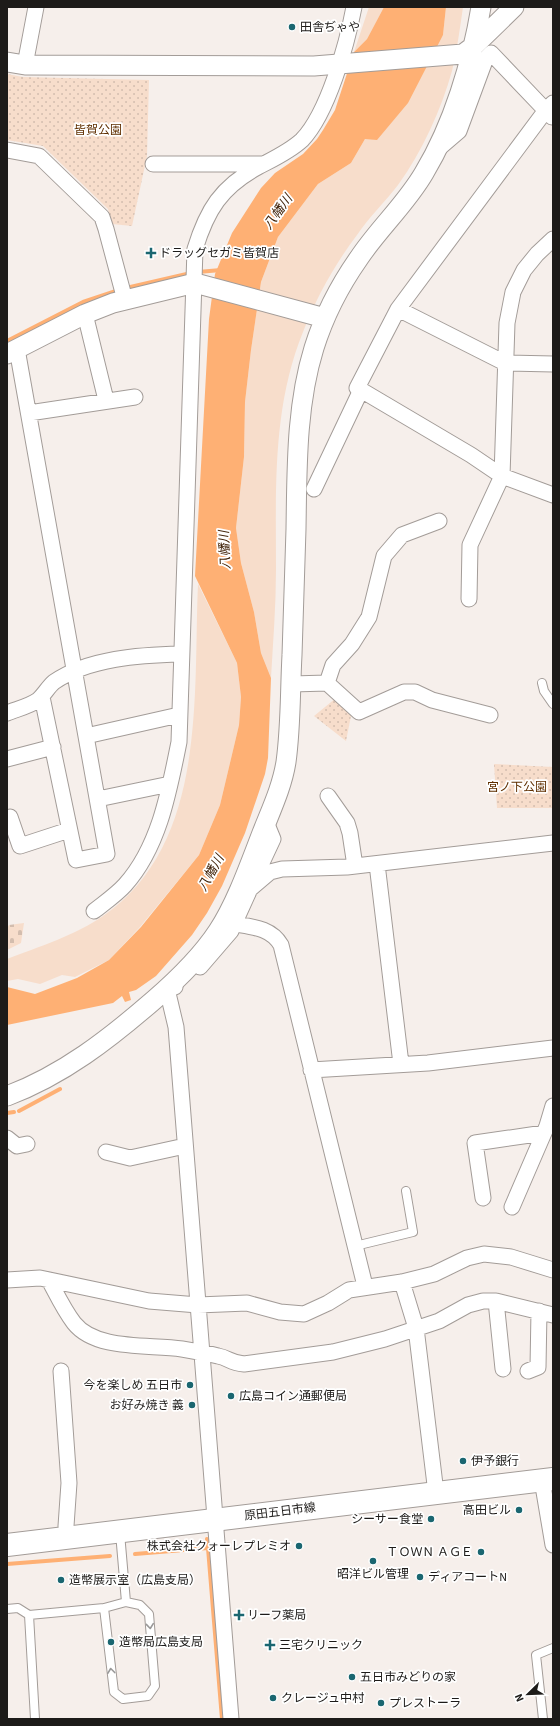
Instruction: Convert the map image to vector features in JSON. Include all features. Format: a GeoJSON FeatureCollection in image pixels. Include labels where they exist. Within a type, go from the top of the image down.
{"type":"FeatureCollection","features":[{"type":"Feature","properties":{"kind":"main road","name":"原田五日市線"},"geometry":{"type":"LineString","coordinates":[[7,1545],[548,1479]]}},
{"type":"Feature","properties":{"kind":"street"},"geometry":{"type":"LineString","coordinates":[[36,7],[16,64],[344,64],[469,50],[514,7]]}},
{"type":"Feature","properties":{"kind":"street"},"geometry":{"type":"LineString","coordinates":[[94,911],[116,894],[138,869],[147,852],[157,830],[170,784],[179,742],[195,275],[194,253],[201,230],[216,203],[232,183],[290,150],[303,138],[324,104],[344,64],[354,7]]}},
{"type":"Feature","properties":{"kind":"street"},"geometry":{"type":"LineString","coordinates":[[7,1096],[32,1086],[74,1062],[126,1024],[167,989],[202,953],[219,929],[266,822],[282,783],[286,763],[292,684],[298,440],[304,396],[314,349],[323,318],[359,257],[404,202],[424,174],[438,148],[481,7]]}},
{"type":"Feature","properties":{"kind":"street"},"geometry":{"type":"LineString","coordinates":[[438,148],[459,131],[486,58],[492,52],[551,110],[398,309],[357,388],[502,476],[553,495]]}},
{"type":"Feature","properties":{"kind":"street"},"geometry":{"type":"LineString","coordinates":[[7,150],[39,156],[102,217],[123,293]]}},
{"type":"Feature","properties":{"kind":"street"},"geometry":{"type":"LineString","coordinates":[[153,164],[265,164]]}},
{"type":"Feature","properties":{"kind":"street"},"geometry":{"type":"LineString","coordinates":[[469,600],[470,545],[502,476],[507,323],[513,292],[524,270],[537,254],[553,240]]}},
{"type":"Feature","properties":{"kind":"street"},"geometry":{"type":"LineString","coordinates":[[42,696],[76,860],[107,854],[74,672],[30,412],[12,351],[123,293],[195,275],[323,318]]}},
{"type":"Feature","properties":{"kind":"street"},"geometry":{"type":"LineString","coordinates":[[398,309],[505,363],[553,364]]}},
{"type":"Feature","properties":{"kind":"street"},"geometry":{"type":"LineString","coordinates":[[85,314],[106,400]]}},
{"type":"Feature","properties":{"kind":"street"},"geometry":{"type":"LineString","coordinates":[[314,489],[361,390]]}},
{"type":"Feature","properties":{"kind":"street"},"geometry":{"type":"LineString","coordinates":[[30,412],[135,397]]}},
{"type":"Feature","properties":{"kind":"street"},"geometry":{"type":"LineString","coordinates":[[327,683],[333,665],[352,644],[369,617],[384,556],[402,535],[439,520]]}},
{"type":"Feature","properties":{"kind":"street"},"geometry":{"type":"LineString","coordinates":[[7,713],[37,701],[53,683],[74,672],[129,656],[181,654]]}},
{"type":"Feature","properties":{"kind":"street"},"geometry":{"type":"LineString","coordinates":[[292,684],[327,683],[359,712],[404,692],[410,691],[432,700],[490,715]]}},
{"type":"Feature","properties":{"kind":"street"},"geometry":{"type":"LineString","coordinates":[[86,736],[179,715]]}},
{"type":"Feature","properties":{"kind":"street"},"geometry":{"type":"LineString","coordinates":[[7,759],[52,748]]}},
{"type":"Feature","properties":{"kind":"street"},"geometry":{"type":"LineString","coordinates":[[98,799],[170,784]]}},
{"type":"Feature","properties":{"kind":"street"},"geometry":{"type":"LineString","coordinates":[[328,796],[347,823],[356,866]]}},
{"type":"Feature","properties":{"kind":"street"},"geometry":{"type":"LineString","coordinates":[[10,817],[20,846],[69,830]]}},
{"type":"Feature","properties":{"kind":"street"},"geometry":{"type":"LineString","coordinates":[[167,989],[180,986],[209,958],[227,937],[235,924],[273,838],[266,822]]}},
{"type":"Feature","properties":{"kind":"street"},"geometry":{"type":"LineString","coordinates":[[250,889],[270,872],[282,869],[377,864],[553,842]]}},
{"type":"Feature","properties":{"kind":"street"},"geometry":{"type":"LineString","coordinates":[[377,864],[401,1064]]}},
{"type":"Feature","properties":{"kind":"street"},"geometry":{"type":"LineString","coordinates":[[235,924],[252,927],[271,933],[281,945],[366,1286]]}},
{"type":"Feature","properties":{"kind":"street"},"geometry":{"type":"LineString","coordinates":[[167,989],[176,1027],[231,1719]]}},
{"type":"Feature","properties":{"kind":"street"},"geometry":{"type":"LineString","coordinates":[[311,1070],[401,1064],[553,1048]]}},
{"type":"Feature","properties":{"kind":"street"},"geometry":{"type":"LineString","coordinates":[[512,1207],[544,1133],[553,1106]]}},
{"type":"Feature","properties":{"kind":"street"},"geometry":{"type":"LineString","coordinates":[[483,1198],[475,1142],[544,1133]]}},
{"type":"Feature","properties":{"kind":"street"},"geometry":{"type":"LineString","coordinates":[[7,1138],[17,1146],[28,1144]]}},
{"type":"Feature","properties":{"kind":"street"},"geometry":{"type":"LineString","coordinates":[[106,1152],[130,1158],[185,1146]]}},
{"type":"Feature","properties":{"kind":"street"},"geometry":{"type":"LineString","coordinates":[[7,1280],[40,1278],[149,1301],[198,1304],[247,1303],[280,1312],[304,1314],[328,1303],[349,1290],[366,1286],[402,1282],[434,1274],[466,1258],[484,1254],[511,1257],[553,1270]]}},
{"type":"Feature","properties":{"kind":"street"},"geometry":{"type":"LineString","coordinates":[[50,1280],[74,1324],[89,1334],[114,1343],[180,1348],[220,1356],[232,1363],[244,1364],[333,1352],[385,1339],[439,1321],[468,1305],[483,1301],[496,1301],[546,1313],[538,1370]]}},
{"type":"Feature","properties":{"kind":"street"},"geometry":{"type":"LineString","coordinates":[[402,1282],[416,1328],[436,1493]]}},
{"type":"Feature","properties":{"kind":"street"},"geometry":{"type":"LineString","coordinates":[[496,1301],[499,1363]]}},
{"type":"Feature","properties":{"kind":"street"},"geometry":{"type":"LineString","coordinates":[[61,1371],[69,1483],[66,1526],[68,1538]]}},
{"type":"Feature","properties":{"kind":"street"},"geometry":{"type":"LineString","coordinates":[[548,1479],[553,1545]]}},
{"type":"Feature","properties":{"kind":"lane"},"geometry":{"type":"LineString","coordinates":[[542,683],[544,691],[553,704]]}},
{"type":"Feature","properties":{"kind":"lane"},"geometry":{"type":"LineString","coordinates":[[355,1246],[413,1232],[406,1191]]}},
{"type":"Feature","properties":{"kind":"lane"},"geometry":{"type":"LineString","coordinates":[[120,1532],[126,1602]]}},
{"type":"Feature","properties":{"kind":"lane"},"geometry":{"type":"LineString","coordinates":[[7,1609],[18,1608],[29,1615],[104,1608],[126,1602],[140,1605],[149,1614],[155,1686],[148,1696],[123,1699],[114,1692],[104,1608]]}},
{"type":"Feature","properties":{"kind":"lane"},"geometry":{"type":"LineString","coordinates":[[29,1615],[35,1719]]}},
{"type":"Feature","properties":{"kind":"lane"},"geometry":{"type":"LineString","coordinates":[[543,1719],[536,1655],[553,1648]]}},
{"type":"Feature","properties":{"kind":"green space"},"geometry":{"type":"Polygon","coordinates":[[[369,7],[384,7],[367,39],[354,52],[369,7]]]}},
{"type":"Feature","properties":{"kind":"green space"},"geometry":{"type":"Polygon","coordinates":[[[446,7],[463,7],[457,47],[448,86],[430,130],[407,172],[362,228],[334,269],[308,319],[293,361],[286,390],[278,450],[276,480],[276,597],[271,678],[261,653],[254,612],[241,563],[236,528],[244,457],[245,402],[261,282],[278,237],[318,184],[351,163],[365,139],[443,35],[446,7]]]}},
{"type":"Feature","properties":{"kind":"green space","name":"皆賀公園"},"geometry":{"type":"Polygon","coordinates":[[[7,74],[23,77],[149,80],[147,156],[132,226],[112,224],[108,209],[43,146],[7,140],[7,74]]]}},
{"type":"Feature","properties":{"kind":"green space"},"geometry":{"type":"Polygon","coordinates":[[[198,584],[237,663],[241,697],[239,725],[220,805],[199,855],[140,927],[109,960],[75,977],[62,975],[40,984],[18,979],[7,981],[7,959],[69,935],[103,916],[137,886],[161,849],[178,809],[188,765],[196,673],[198,584]]]}},
{"type":"Feature","properties":{"kind":"green space"},"geometry":{"type":"Polygon","coordinates":[[[336,698],[351,716],[346,741],[314,716],[336,698]]]}},
{"type":"Feature","properties":{"kind":"green space","name":"宮ノ下公園"},"geometry":{"type":"Polygon","coordinates":[[[494,764],[553,767],[553,808],[497,808],[494,764]]]}},
{"type":"Feature","properties":{"kind":"green space"},"geometry":{"type":"Polygon","coordinates":[[[24,923],[21,943],[7,950],[7,928],[9,925],[24,923]]]}},
{"type":"Feature","properties":{"kind":"water","name":"八幡川"},"geometry":{"type":"Polygon","coordinates":[[[384,7],[446,7],[443,35],[408,103],[377,140],[365,139],[351,163],[318,184],[278,237],[261,282],[245,402],[244,457],[236,528],[241,563],[254,612],[261,653],[271,678],[268,758],[265,774],[245,833],[222,886],[207,913],[192,935],[156,976],[136,990],[129,992],[131,1000],[125,1002],[122,996],[113,1003],[7,1025],[7,987],[35,994],[77,978],[109,960],[141,927],[199,855],[220,805],[239,725],[241,697],[237,663],[195,576],[209,319],[215,274],[232,233],[261,188],[275,173],[303,154],[323,130],[335,110],[354,52],[367,39],[384,7]]]}},
{"type":"Feature","properties":{"kind":"waterway"},"geometry":{"type":"LineString","coordinates":[[198,272],[221,270]]}},
{"type":"Feature","properties":{"kind":"waterway"},"geometry":{"type":"LineString","coordinates":[[126,288],[191,273]]}},
{"type":"Feature","properties":{"kind":"waterway"},"geometry":{"type":"LineString","coordinates":[[7,341],[83,302],[119,290]]}},
{"type":"Feature","properties":{"kind":"waterway"},"geometry":{"type":"LineString","coordinates":[[19,1111],[60,1089]]}},
{"type":"Feature","properties":{"kind":"waterway"},"geometry":{"type":"LineString","coordinates":[[7,1113],[14,1112]]}},
{"type":"Feature","properties":{"kind":"waterway"},"geometry":{"type":"LineString","coordinates":[[135,1554],[208,1548],[207,1539]]}},
{"type":"Feature","properties":{"kind":"waterway"},"geometry":{"type":"LineString","coordinates":[[208,1548],[222,1719]]}},
{"type":"Feature","properties":{"kind":"waterway"},"geometry":{"type":"LineString","coordinates":[[7,1564],[110,1556]]}},
{"type":"Feature","properties":{"kind":"place","name":"田舎ぢゃや"},"geometry":{"type":"Point","coordinates":[292,27]}},
{"type":"Feature","properties":{"kind":"place","name":"ドラッグセガミ皆賀店"},"geometry":{"type":"Point","coordinates":[151,253]}},
{"type":"Feature","properties":{"kind":"place","name":"今を楽しめ 五日市"},"geometry":{"type":"Point","coordinates":[190,1385]}},
{"type":"Feature","properties":{"kind":"place","name":"広島コイン通郵便局"},"geometry":{"type":"Point","coordinates":[231,1396]}},
{"type":"Feature","properties":{"kind":"place","name":"お好み焼き 義"},"geometry":{"type":"Point","coordinates":[192,1405]}},
{"type":"Feature","properties":{"kind":"place","name":"伊予銀行"},"geometry":{"type":"Point","coordinates":[463,1461]}},
{"type":"Feature","properties":{"kind":"place","name":"高田ビル"},"geometry":{"type":"Point","coordinates":[519,1510]}},
{"type":"Feature","properties":{"kind":"place","name":"シーサー食堂"},"geometry":{"type":"Point","coordinates":[431,1519]}},
{"type":"Feature","properties":{"kind":"place","name":"株式会社クォーレプレミオ"},"geometry":{"type":"Point","coordinates":[299,1546]}},
{"type":"Feature","properties":{"kind":"place","name":"ＴＯＷＮ ＡＧＥ"},"geometry":{"type":"Point","coordinates":[481,1552]}},
{"type":"Feature","properties":{"kind":"place","name":"昭洋ビル管理"},"geometry":{"type":"Point","coordinates":[373,1561]}},
{"type":"Feature","properties":{"kind":"place","name":"ディアコートN"},"geometry":{"type":"Point","coordinates":[420,1577]}},
{"type":"Feature","properties":{"kind":"place","name":"造幣展示室（広島支局）"},"geometry":{"type":"Point","coordinates":[61,1580]}},
{"type":"Feature","properties":{"kind":"place","name":"リーフ薬局"},"geometry":{"type":"Point","coordinates":[239,1615]}},
{"type":"Feature","properties":{"kind":"place","name":"造幣局広島支局"},"geometry":{"type":"Point","coordinates":[111,1642]}},
{"type":"Feature","properties":{"kind":"place","name":"三宅クリニック"},"geometry":{"type":"Point","coordinates":[270,1645]}},
{"type":"Feature","properties":{"kind":"place","name":"五日市みどりの家"},"geometry":{"type":"Point","coordinates":[352,1677]}},
{"type":"Feature","properties":{"kind":"place","name":"クレージュ中村"},"geometry":{"type":"Point","coordinates":[273,1698]}},
{"type":"Feature","properties":{"kind":"place","name":"プレストーラ"},"geometry":{"type":"Point","coordinates":[381,1703]}}]}
